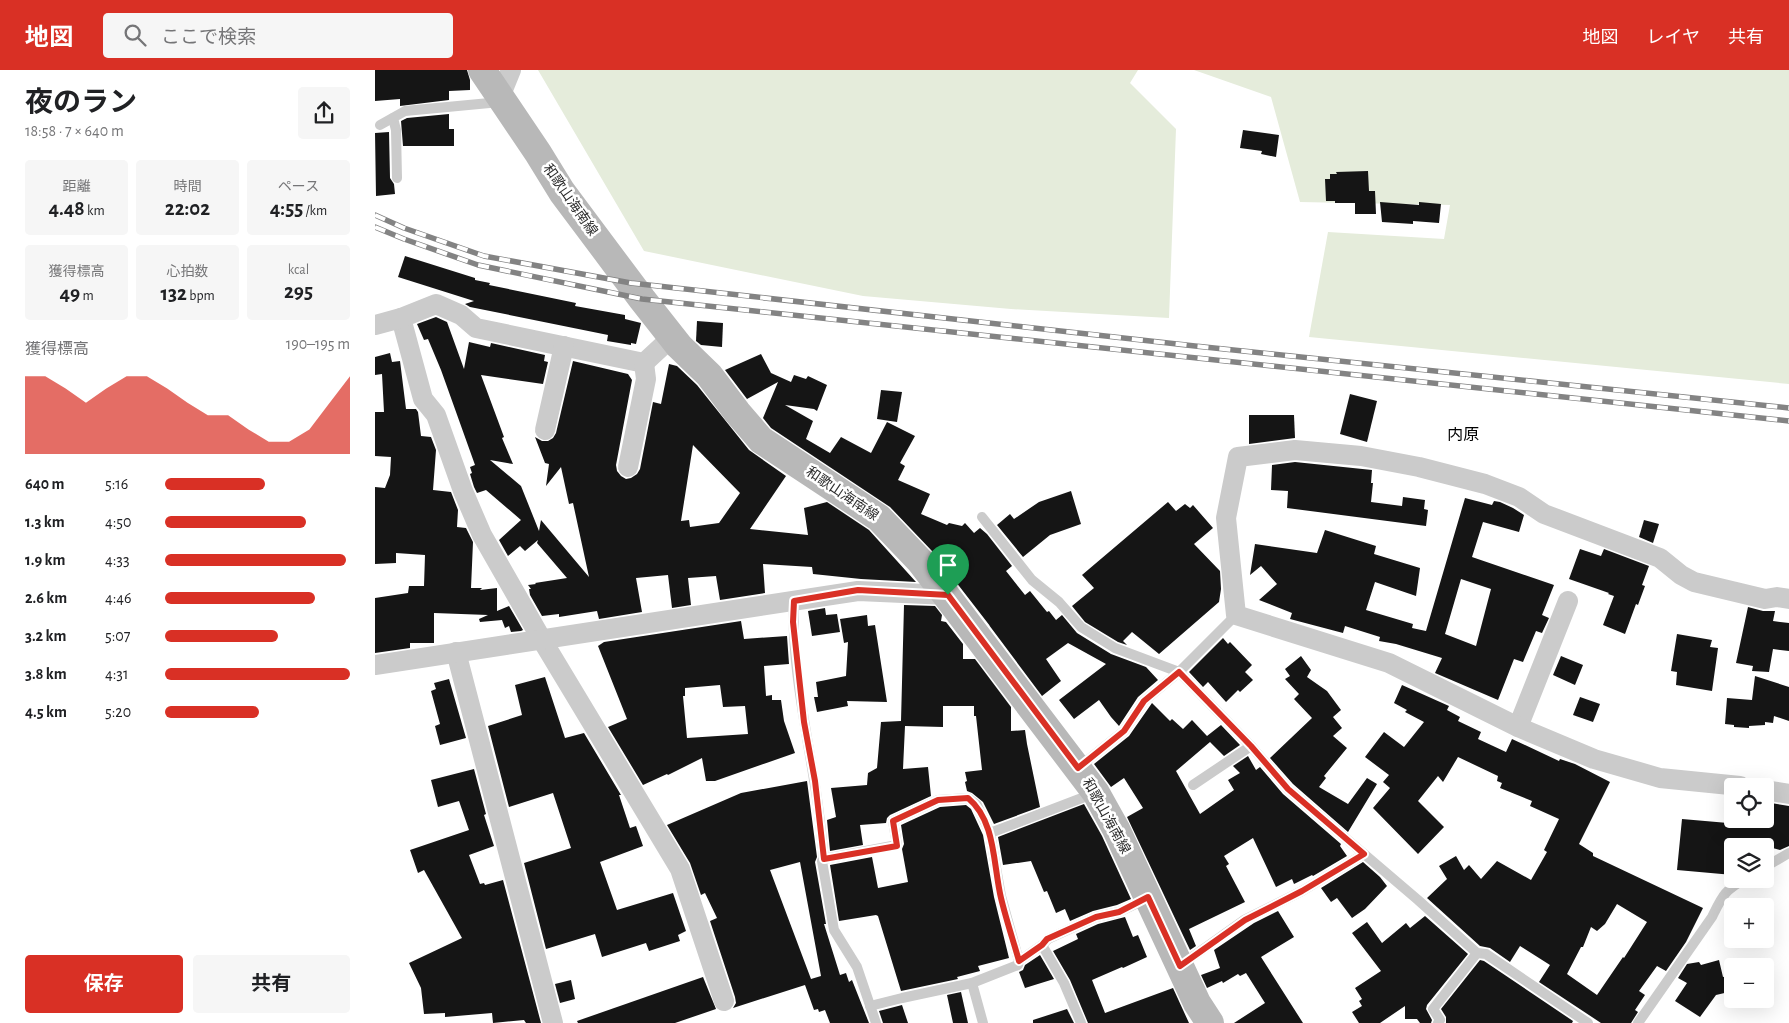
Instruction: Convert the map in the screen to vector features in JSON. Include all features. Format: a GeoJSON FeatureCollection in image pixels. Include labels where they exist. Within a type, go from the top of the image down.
{"type":"FeatureCollection","features":[{"type":"Feature","properties":{"kind":"main road","name":"和歌山海南線"},"geometry":{"type":"LineString","coordinates":[[483,70],[562,192],[672,337],[709,375],[761,440],[879,518],[920,561],[948,595],[1096,793],[1117,829],[1205,1020]]}},
{"type":"Feature","properties":{"kind":"street"},"geometry":{"type":"LineString","coordinates":[[501,99],[511,70]]}},
{"type":"Feature","properties":{"kind":"street"},"geometry":{"type":"LineString","coordinates":[[375,325],[401,318],[436,304],[461,315],[476,328],[644,363]]}},
{"type":"Feature","properties":{"kind":"street"},"geometry":{"type":"LineString","coordinates":[[401,318],[423,399],[436,415],[463,490],[482,535],[542,640],[680,869],[724,1001]]}},
{"type":"Feature","properties":{"kind":"street"},"geometry":{"type":"LineString","coordinates":[[644,363],[672,337]]}},
{"type":"Feature","properties":{"kind":"street"},"geometry":{"type":"LineString","coordinates":[[545,430],[564,346]]}},
{"type":"Feature","properties":{"kind":"street"},"geometry":{"type":"LineString","coordinates":[[628,467],[645,379],[644,363]]}},
{"type":"Feature","properties":{"kind":"street"},"geometry":{"type":"LineString","coordinates":[[1724,784],[1660,778],[1594,759],[1518,727],[1389,663],[1237,615],[1226,518],[1238,457],[1295,450],[1361,456],[1485,484],[1519,497],[1544,514],[1661,558],[1681,575],[1694,582],[1765,599],[1777,597],[1789,599]]}},
{"type":"Feature","properties":{"kind":"street"},"geometry":{"type":"LineString","coordinates":[[375,665],[858,590],[948,595]]}},
{"type":"Feature","properties":{"kind":"street"},"geometry":{"type":"LineString","coordinates":[[1518,727],[1568,601]]}},
{"type":"Feature","properties":{"kind":"street"},"geometry":{"type":"LineString","coordinates":[[456,652],[553,1023]]}},
{"type":"Feature","properties":{"kind":"street"},"geometry":{"type":"LineString","coordinates":[[1774,792],[1789,794]]}},
{"type":"Feature","properties":{"kind":"lane"},"geometry":{"type":"LineString","coordinates":[[380,124],[405,111],[501,99]]}},
{"type":"Feature","properties":{"kind":"lane"},"geometry":{"type":"LineString","coordinates":[[393,118],[397,178]]}},
{"type":"Feature","properties":{"kind":"lane"},"geometry":{"type":"LineString","coordinates":[[982,517],[1032,580],[1059,602],[1081,627],[1115,648],[1179,672],[1251,746],[1288,789],[1477,953],[1486,954],[1588,1023]]}},
{"type":"Feature","properties":{"kind":"lane"},"geometry":{"type":"LineString","coordinates":[[794,601],[793,622],[804,722],[815,781],[824,859],[822,861],[833,930],[857,966],[876,1023]]}},
{"type":"Feature","properties":{"kind":"lane"},"geometry":{"type":"LineString","coordinates":[[1078,768],[1124,731],[1144,701],[1179,672],[1237,615]]}},
{"type":"Feature","properties":{"kind":"lane"},"geometry":{"type":"LineString","coordinates":[[1193,784],[1251,746]]}},
{"type":"Feature","properties":{"kind":"lane"},"geometry":{"type":"LineString","coordinates":[[990,833],[1096,793]]}},
{"type":"Feature","properties":{"kind":"lane"},"geometry":{"type":"LineString","coordinates":[[824,859],[897,846],[893,821],[938,800],[968,798],[977,805],[990,833],[1001,896],[1019,961]]}},
{"type":"Feature","properties":{"kind":"lane"},"geometry":{"type":"LineString","coordinates":[[1774,862],[1789,853]]}},
{"type":"Feature","properties":{"kind":"lane"},"geometry":{"type":"LineString","coordinates":[[1180,966],[1245,920],[1302,891],[1364,854]]}},
{"type":"Feature","properties":{"kind":"lane"},"geometry":{"type":"LineString","coordinates":[[1638,1023],[1713,917],[1725,893],[1730,888]]}},
{"type":"Feature","properties":{"kind":"lane"},"geometry":{"type":"LineString","coordinates":[[870,1006],[972,984],[1018,965],[1019,961],[1042,945],[1047,939],[1096,917],[1119,912],[1148,897]]}},
{"type":"Feature","properties":{"kind":"lane"},"geometry":{"type":"LineString","coordinates":[[1042,945],[1065,983],[1081,1023]]}},
{"type":"Feature","properties":{"kind":"lane"},"geometry":{"type":"LineString","coordinates":[[1438,1023],[1440,1020],[1433,1009],[1477,953]]}},
{"type":"Feature","properties":{"kind":"lane"},"geometry":{"type":"LineString","coordinates":[[972,984],[983,1023]]}},
{"type":"Feature","properties":{"kind":"green space"},"geometry":{"type":"Polygon","coordinates":[[[538,70],[1138,70],[1130,83],[1176,129],[1169,318],[1011,309],[863,296],[644,251],[538,70]]]}},
{"type":"Feature","properties":{"kind":"green space"},"geometry":{"type":"Polygon","coordinates":[[[1194,70],[1789,70],[1789,384],[1309,337],[1328,232],[1444,239],[1450,205],[1300,202],[1271,97],[1194,70]]]}},
{"type":"Feature","properties":{"kind":"building"},"geometry":{"type":"Polygon","coordinates":[[[375,70],[467,70],[470,90],[449,91],[449,100],[400,106],[400,99],[375,101],[375,70]]]}},
{"type":"Feature","properties":{"kind":"building"},"geometry":{"type":"Polygon","coordinates":[[[449,114],[449,129],[454,129],[454,146],[403,146],[401,121],[407,118],[449,114]]]}},
{"type":"Feature","properties":{"kind":"building"},"geometry":{"type":"Polygon","coordinates":[[[1243,130],[1279,135],[1276,157],[1261,154],[1262,151],[1240,148],[1243,130]]]}},
{"type":"Feature","properties":{"kind":"building"},"geometry":{"type":"Polygon","coordinates":[[[389,132],[390,178],[394,184],[395,194],[376,196],[375,133],[389,132]]]}},
{"type":"Feature","properties":{"kind":"building"},"geometry":{"type":"Polygon","coordinates":[[[1368,171],[1369,191],[1375,191],[1376,214],[1355,214],[1355,203],[1326,201],[1325,179],[1330,179],[1330,174],[1337,174],[1336,172],[1368,171]]]}},
{"type":"Feature","properties":{"kind":"building"},"geometry":{"type":"Polygon","coordinates":[[[1380,202],[1419,205],[1419,202],[1441,204],[1439,223],[1413,221],[1413,224],[1382,222],[1380,202]]]}},
{"type":"Feature","properties":{"kind":"building"},"geometry":{"type":"Polygon","coordinates":[[[405,256],[475,278],[475,280],[490,283],[489,285],[576,303],[575,306],[625,315],[625,319],[641,323],[636,344],[631,343],[631,345],[607,341],[608,335],[470,307],[465,304],[474,301],[398,277],[405,256]]]}},
{"type":"Feature","properties":{"kind":"building"},"geometry":{"type":"Polygon","coordinates":[[[436,317],[447,322],[464,369],[469,342],[490,347],[491,343],[545,355],[544,361],[548,362],[543,384],[481,375],[504,437],[502,438],[513,464],[490,460],[521,486],[539,531],[541,520],[589,577],[573,503],[569,504],[561,467],[546,486],[549,464],[545,463],[535,437],[542,441],[548,441],[556,433],[573,361],[628,374],[632,380],[616,465],[617,471],[621,476],[626,479],[631,478],[640,469],[653,402],[661,404],[669,364],[677,366],[697,385],[749,450],[786,476],[750,529],[808,535],[804,508],[827,502],[869,530],[916,582],[813,574],[812,567],[763,564],[765,593],[720,600],[716,576],[688,578],[691,605],[672,608],[668,575],[636,578],[642,612],[599,619],[597,611],[559,617],[559,614],[542,616],[530,595],[529,589],[531,589],[528,585],[567,578],[537,543],[538,540],[525,551],[520,546],[508,556],[499,540],[521,520],[486,490],[477,493],[470,474],[472,473],[470,467],[475,465],[441,370],[428,339],[424,340],[417,324],[436,317]],[[693,445],[681,521],[689,520],[690,527],[719,523],[740,493],[693,445]]]}},
{"type":"Feature","properties":{"kind":"building"},"geometry":{"type":"Polygon","coordinates":[[[697,321],[723,323],[722,347],[701,345],[696,341],[697,321]]]}},
{"type":"Feature","properties":{"kind":"building"},"geometry":{"type":"Polygon","coordinates":[[[390,353],[392,362],[400,361],[406,409],[416,409],[421,436],[431,437],[436,450],[433,490],[451,492],[458,510],[457,527],[466,528],[473,542],[471,588],[482,588],[480,590],[497,588],[497,611],[509,606],[523,630],[521,631],[511,632],[509,626],[505,628],[502,620],[480,622],[479,619],[488,615],[434,613],[434,643],[410,643],[410,648],[375,653],[375,598],[408,593],[409,586],[424,586],[425,555],[396,553],[396,563],[375,564],[375,487],[385,488],[390,475],[391,457],[375,456],[375,412],[384,412],[382,374],[375,375],[375,357],[390,353]]]}},
{"type":"Feature","properties":{"kind":"building"},"geometry":{"type":"Polygon","coordinates":[[[761,354],[771,373],[791,382],[794,375],[806,379],[808,376],[827,385],[817,411],[785,405],[813,421],[806,439],[830,453],[841,437],[871,453],[887,422],[915,436],[900,463],[905,466],[898,480],[930,494],[921,514],[947,525],[949,523],[962,526],[965,523],[974,533],[980,528],[1012,566],[1006,571],[1025,595],[1030,591],[1056,620],[1062,615],[1077,633],[1111,654],[1146,667],[1158,680],[1138,697],[1119,726],[1099,700],[1074,719],[1059,700],[1106,664],[1068,643],[1046,659],[1061,681],[1042,696],[932,551],[890,507],[771,428],[763,418],[778,382],[747,399],[725,370],[761,354]]]}},
{"type":"Feature","properties":{"kind":"building"},"geometry":{"type":"Polygon","coordinates":[[[881,390],[902,392],[897,422],[877,419],[881,390]]]}},
{"type":"Feature","properties":{"kind":"building"},"geometry":{"type":"Polygon","coordinates":[[[1350,394],[1377,401],[1367,442],[1340,434],[1350,394]]]}},
{"type":"Feature","properties":{"kind":"building"},"geometry":{"type":"Polygon","coordinates":[[[1249,415],[1294,415],[1295,438],[1249,444],[1249,415]]]}},
{"type":"Feature","properties":{"kind":"building"},"geometry":{"type":"Polygon","coordinates":[[[1295,462],[1372,470],[1371,502],[1402,506],[1403,497],[1425,500],[1424,509],[1428,510],[1426,526],[1287,508],[1288,491],[1271,490],[1272,465],[1295,462]]]}},
{"type":"Feature","properties":{"kind":"building"},"geometry":{"type":"Polygon","coordinates":[[[1071,491],[1081,524],[1050,535],[1023,557],[997,525],[1010,514],[1014,519],[1039,502],[1071,491]]]}},
{"type":"Feature","properties":{"kind":"building"},"geometry":{"type":"Polygon","coordinates":[[[1465,498],[1492,505],[1494,501],[1500,502],[1524,515],[1519,532],[1483,522],[1472,557],[1554,585],[1542,615],[1549,618],[1542,633],[1536,631],[1523,662],[1514,659],[1498,700],[1435,673],[1442,658],[1396,644],[1379,641],[1380,637],[1345,626],[1343,633],[1290,619],[1292,613],[1259,600],[1277,584],[1261,566],[1250,575],[1255,544],[1317,553],[1325,530],[1376,546],[1374,554],[1420,568],[1416,596],[1375,582],[1366,610],[1413,624],[1412,628],[1426,631],[1465,498]],[[1461,579],[1445,634],[1476,646],[1491,589],[1461,579]]]}},
{"type":"Feature","properties":{"kind":"building"},"geometry":{"type":"Polygon","coordinates":[[[1168,502],[1176,511],[1185,504],[1190,508],[1193,505],[1213,528],[1194,544],[1220,571],[1221,589],[1219,602],[1159,654],[1132,632],[1123,641],[1127,645],[1118,642],[1085,622],[1072,606],[1094,588],[1082,575],[1168,502]]]}},
{"type":"Feature","properties":{"kind":"building"},"geometry":{"type":"Polygon","coordinates":[[[1644,520],[1659,524],[1653,543],[1639,537],[1644,520]]]}},
{"type":"Feature","properties":{"kind":"building"},"geometry":{"type":"Polygon","coordinates":[[[1580,549],[1601,556],[1604,549],[1649,566],[1642,585],[1645,586],[1625,634],[1603,625],[1614,596],[1569,579],[1580,549]]]}},
{"type":"Feature","properties":{"kind":"building"},"geometry":{"type":"Polygon","coordinates":[[[904,605],[935,606],[942,615],[941,621],[946,622],[963,644],[963,659],[975,659],[1011,707],[1011,731],[1025,730],[1040,807],[994,824],[983,802],[967,791],[965,782],[967,781],[965,772],[982,770],[974,706],[943,706],[943,727],[905,726],[903,769],[928,767],[931,796],[890,815],[886,823],[860,825],[863,845],[830,851],[827,820],[836,817],[831,788],[867,785],[868,773],[877,768],[881,722],[901,721],[904,605]]]}},
{"type":"Feature","properties":{"kind":"building"},"geometry":{"type":"Polygon","coordinates":[[[1748,607],[1763,611],[1775,611],[1773,621],[1789,623],[1789,651],[1773,649],[1769,672],[1752,671],[1753,666],[1736,663],[1748,607]]]}},
{"type":"Feature","properties":{"kind":"building"},"geometry":{"type":"Polygon","coordinates":[[[825,608],[826,615],[837,614],[840,632],[812,636],[808,611],[825,608]]]}},
{"type":"Feature","properties":{"kind":"building"},"geometry":{"type":"Polygon","coordinates":[[[867,615],[868,626],[875,625],[887,702],[847,701],[848,706],[817,712],[814,697],[818,697],[816,682],[846,676],[848,642],[844,643],[840,619],[867,615]]]}},
{"type":"Feature","properties":{"kind":"building"},"geometry":{"type":"Polygon","coordinates":[[[741,621],[744,639],[787,636],[789,664],[764,666],[766,696],[772,695],[772,700],[781,700],[784,721],[795,753],[715,781],[706,781],[702,758],[643,785],[608,727],[627,719],[598,646],[604,642],[741,621]],[[720,685],[685,688],[685,696],[683,696],[687,738],[748,734],[745,706],[723,707],[720,685]]]}},
{"type":"Feature","properties":{"kind":"building"},"geometry":{"type":"Polygon","coordinates":[[[1677,634],[1712,640],[1710,647],[1718,648],[1712,691],[1676,685],[1677,672],[1671,671],[1677,634]]]}},
{"type":"Feature","properties":{"kind":"building"},"geometry":{"type":"Polygon","coordinates":[[[1223,638],[1228,644],[1230,642],[1252,665],[1245,672],[1253,680],[1240,692],[1238,690],[1226,702],[1208,682],[1203,687],[1189,672],[1223,638]]]}},
{"type":"Feature","properties":{"kind":"building"},"geometry":{"type":"Polygon","coordinates":[[[1301,656],[1311,670],[1307,677],[1327,691],[1341,710],[1333,717],[1342,728],[1333,736],[1347,748],[1324,776],[1326,778],[1319,787],[1348,804],[1367,778],[1377,784],[1348,832],[1293,784],[1270,758],[1312,718],[1294,699],[1299,694],[1285,679],[1290,676],[1285,669],[1301,656]]]}},
{"type":"Feature","properties":{"kind":"building"},"geometry":{"type":"Polygon","coordinates":[[[1561,656],[1583,665],[1575,685],[1553,675],[1561,656]]]}},
{"type":"Feature","properties":{"kind":"building"},"geometry":{"type":"Polygon","coordinates":[[[1755,676],[1789,687],[1789,721],[1774,716],[1773,723],[1765,722],[1765,725],[1749,726],[1749,728],[1725,724],[1727,698],[1752,700],[1755,676]]]}},
{"type":"Feature","properties":{"kind":"building"},"geometry":{"type":"Polygon","coordinates":[[[545,677],[565,738],[584,733],[621,795],[619,795],[630,828],[636,826],[643,846],[600,862],[617,910],[673,893],[686,931],[678,935],[680,941],[649,951],[646,943],[602,957],[595,934],[546,949],[524,863],[571,848],[553,793],[509,807],[488,726],[522,715],[515,685],[545,677]]]}},
{"type":"Feature","properties":{"kind":"building"},"geometry":{"type":"Polygon","coordinates":[[[449,679],[466,738],[440,745],[435,726],[440,724],[431,691],[436,689],[434,683],[449,679]]]}},
{"type":"Feature","properties":{"kind":"building"},"geometry":{"type":"Polygon","coordinates":[[[1402,685],[1449,706],[1447,710],[1460,717],[1458,721],[1481,732],[1478,739],[1506,752],[1512,739],[1559,761],[1560,759],[1575,764],[1610,782],[1579,844],[1593,853],[1593,856],[1703,908],[1686,942],[1666,971],[1657,966],[1639,991],[1645,995],[1635,1010],[1638,1012],[1631,1023],[1601,1023],[1539,982],[1550,965],[1520,946],[1510,962],[1490,948],[1480,946],[1427,898],[1447,879],[1439,866],[1456,856],[1464,870],[1469,865],[1481,879],[1497,861],[1531,880],[1547,852],[1544,850],[1559,819],[1530,806],[1532,801],[1500,788],[1502,783],[1497,781],[1498,776],[1458,757],[1443,782],[1438,776],[1418,801],[1444,827],[1418,854],[1373,808],[1390,788],[1383,782],[1389,775],[1365,757],[1384,732],[1404,747],[1424,722],[1405,712],[1407,710],[1394,703],[1402,685]],[[1617,904],[1605,924],[1597,931],[1591,927],[1583,947],[1581,947],[1567,974],[1597,995],[1647,922],[1617,904]]]}},
{"type":"Feature","properties":{"kind":"building"},"geometry":{"type":"Polygon","coordinates":[[[1580,697],[1600,704],[1593,722],[1573,715],[1580,697]]]}},
{"type":"Feature","properties":{"kind":"building"},"geometry":{"type":"Polygon","coordinates":[[[1152,703],[1170,721],[1172,719],[1183,729],[1192,720],[1207,736],[1221,725],[1240,745],[1224,756],[1210,742],[1176,771],[1200,814],[1234,790],[1228,780],[1240,773],[1233,766],[1248,756],[1256,770],[1260,767],[1283,794],[1341,844],[1340,846],[1347,856],[1313,876],[1294,884],[1292,879],[1276,887],[1253,838],[1224,856],[1229,864],[1226,866],[1245,902],[1189,929],[1196,946],[1190,950],[1127,817],[1143,808],[1124,778],[1111,787],[1094,764],[1129,736],[1152,703]]]}},
{"type":"Feature","properties":{"kind":"building"},"geometry":{"type":"Polygon","coordinates":[[[474,769],[486,814],[484,815],[494,846],[469,855],[480,884],[484,883],[485,885],[503,880],[541,1023],[526,1023],[524,1020],[493,1023],[492,1013],[445,1017],[445,1013],[424,1014],[421,988],[409,963],[462,938],[424,870],[418,873],[410,850],[469,830],[459,801],[438,807],[431,780],[474,769]]]}},
{"type":"Feature","properties":{"kind":"building"},"geometry":{"type":"Polygon","coordinates":[[[807,781],[817,857],[815,862],[826,924],[824,924],[840,975],[846,973],[849,982],[852,980],[869,1023],[830,1023],[825,1010],[819,1012],[818,1009],[814,1010],[805,985],[733,1008],[736,1003],[735,997],[710,921],[717,918],[705,893],[701,895],[690,863],[667,825],[741,793],[807,781]],[[800,862],[770,870],[811,979],[821,976],[800,862]]]}},
{"type":"Feature","properties":{"kind":"building"},"geometry":{"type":"Polygon","coordinates":[[[1084,804],[1102,836],[1131,899],[1117,905],[1093,911],[1070,921],[1065,909],[1056,913],[1047,891],[1044,892],[1031,861],[1003,865],[998,837],[1084,804]]]}},
{"type":"Feature","properties":{"kind":"building"},"geometry":{"type":"Polygon","coordinates":[[[1774,804],[1789,806],[1789,846],[1780,850],[1774,848],[1774,838],[1724,838],[1724,874],[1677,870],[1682,819],[1724,823],[1724,828],[1774,828],[1774,804]]]}},
{"type":"Feature","properties":{"kind":"building"},"geometry":{"type":"Polygon","coordinates":[[[966,805],[971,809],[983,835],[994,897],[1009,958],[978,966],[980,971],[957,977],[958,979],[901,991],[878,916],[839,921],[830,865],[872,857],[878,888],[908,882],[902,849],[904,844],[901,825],[940,807],[966,805]]]}},
{"type":"Feature","properties":{"kind":"building"},"geometry":{"type":"Polygon","coordinates":[[[1363,862],[1387,886],[1365,909],[1352,918],[1337,898],[1331,902],[1321,888],[1363,862]]]}},
{"type":"Feature","properties":{"kind":"building"},"geometry":{"type":"Polygon","coordinates":[[[1278,911],[1294,937],[1261,957],[1303,1023],[1234,1023],[1265,1003],[1246,973],[1240,976],[1238,974],[1223,983],[1222,981],[1207,988],[1201,975],[1220,968],[1214,950],[1254,923],[1278,911]]]}},
{"type":"Feature","properties":{"kind":"building"},"geometry":{"type":"Polygon","coordinates":[[[1425,916],[1468,954],[1427,1005],[1426,1009],[1432,1020],[1431,1023],[1420,1023],[1417,1019],[1405,1019],[1405,1006],[1380,1023],[1359,1023],[1352,1012],[1362,1006],[1359,1001],[1362,999],[1355,988],[1381,971],[1352,933],[1367,922],[1382,943],[1406,923],[1410,928],[1425,916]]]}},
{"type":"Feature","properties":{"kind":"building"},"geometry":{"type":"Polygon","coordinates":[[[1125,917],[1133,937],[1138,935],[1147,957],[1092,980],[1105,1013],[1173,988],[1189,1023],[1088,1023],[1070,980],[1053,951],[1078,939],[1076,934],[1098,924],[1125,917]]]}},
{"type":"Feature","properties":{"kind":"building"},"geometry":{"type":"Polygon","coordinates":[[[1040,955],[1054,979],[1025,988],[1019,972],[1023,970],[1025,965],[1040,955]]]}},
{"type":"Feature","properties":{"kind":"building"},"geometry":{"type":"Polygon","coordinates":[[[1480,960],[1573,1021],[1572,1023],[1446,1023],[1446,1017],[1441,1009],[1480,960]]]}},
{"type":"Feature","properties":{"kind":"building"},"geometry":{"type":"Polygon","coordinates":[[[1719,960],[1724,977],[1724,993],[1716,995],[1700,1017],[1675,1001],[1687,983],[1678,978],[1687,964],[1699,962],[1701,965],[1719,960]]]}},
{"type":"Feature","properties":{"kind":"building"},"geometry":{"type":"Polygon","coordinates":[[[703,977],[716,1009],[675,1023],[578,1023],[577,1021],[703,977]]]}},
{"type":"Feature","properties":{"kind":"building"},"geometry":{"type":"Polygon","coordinates":[[[571,980],[575,999],[560,1003],[555,984],[571,980]]]}},
{"type":"Feature","properties":{"kind":"building"},"geometry":{"type":"Polygon","coordinates":[[[961,992],[968,1023],[953,1023],[947,995],[961,992]]]}},
{"type":"Feature","properties":{"kind":"building"},"geometry":{"type":"Polygon","coordinates":[[[902,1005],[908,1023],[883,1023],[879,1011],[902,1005]]]}},
{"type":"Feature","properties":{"kind":"building"},"geometry":{"type":"Polygon","coordinates":[[[1067,1009],[1074,1023],[1033,1023],[1033,1020],[1067,1009]]]}},
{"type":"Feature","properties":{"kind":"railway"},"geometry":{"type":"LineString","coordinates":[[375,215],[404,228],[484,256],[631,283],[1195,346],[1789,408]]}},
{"type":"Feature","properties":{"kind":"railway"},"geometry":{"type":"LineString","coordinates":[[375,227],[478,265],[642,299],[1789,421]]}},
{"type":"Feature","properties":{"kind":"district","name":"内原"},"geometry":{"type":"Point","coordinates":[1463,435]}},
{"type":"Feature","properties":{"kind":"route"},"geometry":{"type":"LineString","coordinates":[[858,590],[948,595],[1078,768],[1124,731],[1144,701],[1179,672],[1251,746],[1288,789],[1364,854],[1302,891],[1245,920],[1180,966],[1148,897],[1119,912],[1096,917],[1047,939],[1042,945],[1019,961],[1001,896],[990,833],[977,805],[968,798],[938,800],[893,821],[897,846],[824,859],[815,781],[804,722],[793,622],[794,601],[858,590]]}}]}
